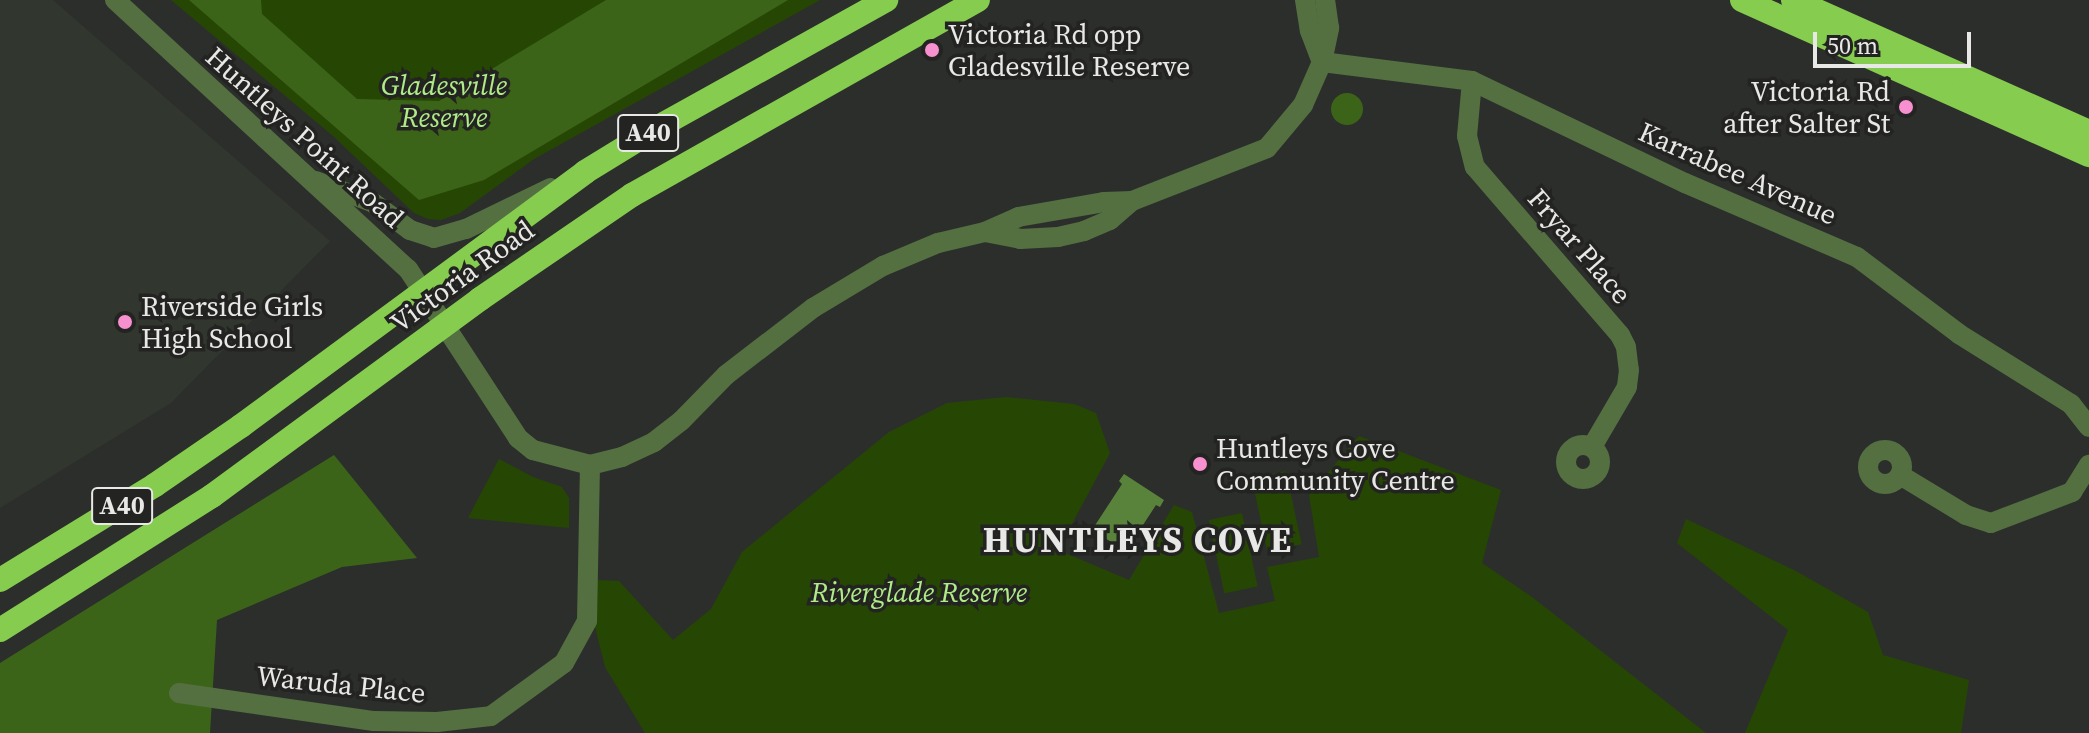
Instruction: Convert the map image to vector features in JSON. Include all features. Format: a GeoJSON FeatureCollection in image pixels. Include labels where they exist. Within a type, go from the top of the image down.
{"type":"FeatureCollection","features":[{"type":"Feature","properties":{"kind":"highway","name":"Victoria Road"},"geometry":{"type":"LineString","coordinates":[[0,580],[168,477],[585,172],[660,126],[886,0]]}},
{"type":"Feature","properties":{"kind":"highway","name":"Victoria Road"},"geometry":{"type":"LineString","coordinates":[[0,630],[212,496],[555,246],[632,195],[978,0]]}},
{"type":"Feature","properties":{"kind":"highway"},"geometry":{"type":"LineString","coordinates":[[1742,0],[2089,155]]}},
{"type":"Feature","properties":{"kind":"highway"},"geometry":{"type":"LineString","coordinates":[[1793,0],[2089,132]]}},
{"type":"Feature","properties":{"kind":"street","name":"Huntleys Point Road"},"geometry":{"type":"LineString","coordinates":[[115,0],[402,263],[424,291],[518,438],[533,450],[590,465]]}},
{"type":"Feature","properties":{"kind":"street"},"geometry":{"type":"LineString","coordinates":[[1305,0],[1310,31],[1322,62]]}},
{"type":"Feature","properties":{"kind":"street"},"geometry":{"type":"LineString","coordinates":[[590,465],[622,457],[654,442],[681,421],[726,375],[813,308],[895,261],[938,243],[985,232],[1018,217],[1104,202],[1132,201],[1267,148],[1288,128],[1303,105],[1322,62],[1329,28],[1325,0]]}},
{"type":"Feature","properties":{"kind":"street","name":"Karrabee Avenue"},"geometry":{"type":"LineString","coordinates":[[1322,62],[1472,81],[1685,183],[1857,257],[1959,334],[2071,404],[2089,427]]}},
{"type":"Feature","properties":{"kind":"street","name":"Fryar Place"},"geometry":{"type":"LineString","coordinates":[[1472,81],[1467,136],[1475,167],[1620,335],[1626,347],[1629,370],[1627,387],[1592,447]]}},
{"type":"Feature","properties":{"kind":"street"},"geometry":{"type":"LineString","coordinates":[[305,177],[372,202],[410,230],[434,238],[466,229],[585,172]]}},
{"type":"Feature","properties":{"kind":"street","name":"Waruda Place"},"geometry":{"type":"LineString","coordinates":[[179,693],[374,721],[437,722],[491,716],[564,663],[587,621],[590,465]]}},
{"type":"Feature","properties":{"kind":"street"},"geometry":{"type":"LineString","coordinates":[[1900,475],[1966,515],[1991,523],[2072,492],[2089,465]]}},
{"type":"Feature","properties":{"kind":"shaded area","name":"Riverside Girls High School"},"geometry":{"type":"Polygon","coordinates":[[[0,0],[53,0],[330,241],[171,403],[0,508],[0,0]]]}},
{"type":"Feature","properties":{"kind":"shaded area"},"geometry":{"type":"Polygon","coordinates":[[[1124,474],[1164,500],[1160,507],[1156,505],[1126,551],[1092,530],[1122,484],[1119,481],[1124,474]]]}},
{"type":"Feature","properties":{"kind":"green space","name":"Gladesville Reserve"},"geometry":{"type":"Polygon","coordinates":[[[171,0],[820,0],[534,159],[460,213],[441,220],[414,213],[333,136],[171,0]]]}},
{"type":"Feature","properties":{"kind":"green space"},"geometry":{"type":"Polygon","coordinates":[[[189,0],[261,0],[262,14],[357,99],[439,101],[606,0],[788,0],[484,180],[419,200],[189,0]]]}},
{"type":"Feature","properties":{"kind":"green space"},"geometry":{"type":"Polygon","coordinates":[[[1347,93],[1358,98],[1363,109],[1358,120],[1347,125],[1336,120],[1331,109],[1336,98],[1347,93]]]}},
{"type":"Feature","properties":{"kind":"green space","name":"Riverglade Reserve"},"geometry":{"type":"Polygon","coordinates":[[[1006,397],[1074,404],[1096,413],[1110,453],[1058,550],[1129,580],[1174,505],[1192,512],[1219,613],[1275,601],[1267,567],[1319,557],[1309,495],[1359,436],[1501,490],[1482,563],[1532,597],[1706,733],[645,733],[605,667],[594,623],[596,580],[619,581],[673,640],[711,609],[742,552],[889,432],[947,403],[1006,397]]]}},
{"type":"Feature","properties":{"kind":"green space"},"geometry":{"type":"Polygon","coordinates":[[[334,455],[417,558],[342,567],[217,620],[210,733],[0,733],[0,663],[334,455]]]}},
{"type":"Feature","properties":{"kind":"green space"},"geometry":{"type":"Polygon","coordinates":[[[499,459],[533,477],[562,487],[569,498],[569,528],[468,518],[499,459]]]}},
{"type":"Feature","properties":{"kind":"green space"},"geometry":{"type":"Polygon","coordinates":[[[1286,471],[1302,544],[1267,552],[1252,478],[1286,471]]]}},
{"type":"Feature","properties":{"kind":"green space"},"geometry":{"type":"Polygon","coordinates":[[[1242,513],[1258,586],[1224,593],[1209,520],[1242,513]]]}},
{"type":"Feature","properties":{"kind":"green space"},"geometry":{"type":"Polygon","coordinates":[[[1686,519],[1794,570],[1868,612],[1883,655],[1969,680],[1961,733],[1745,733],[1788,630],[1677,543],[1686,519]]]}},
{"type":"Feature","properties":{"kind":"place","name":"Victoria Rd opp Gladesville Reserve"},"geometry":{"type":"Point","coordinates":[932,50]}},
{"type":"Feature","properties":{"kind":"place","name":"Victoria Rd after Salter St"},"geometry":{"type":"Point","coordinates":[1906,107]}},
{"type":"Feature","properties":{"kind":"place","name":"Riverside Girls High School"},"geometry":{"type":"Point","coordinates":[125,322]}},
{"type":"Feature","properties":{"kind":"place","name":"Huntleys Cove Community Centre"},"geometry":{"type":"Point","coordinates":[1200,464]}},
{"type":"Feature","properties":{"kind":"district","name":"HUNTLEYS COVE"},"geometry":{"type":"Point","coordinates":[1138,540]}}]}
